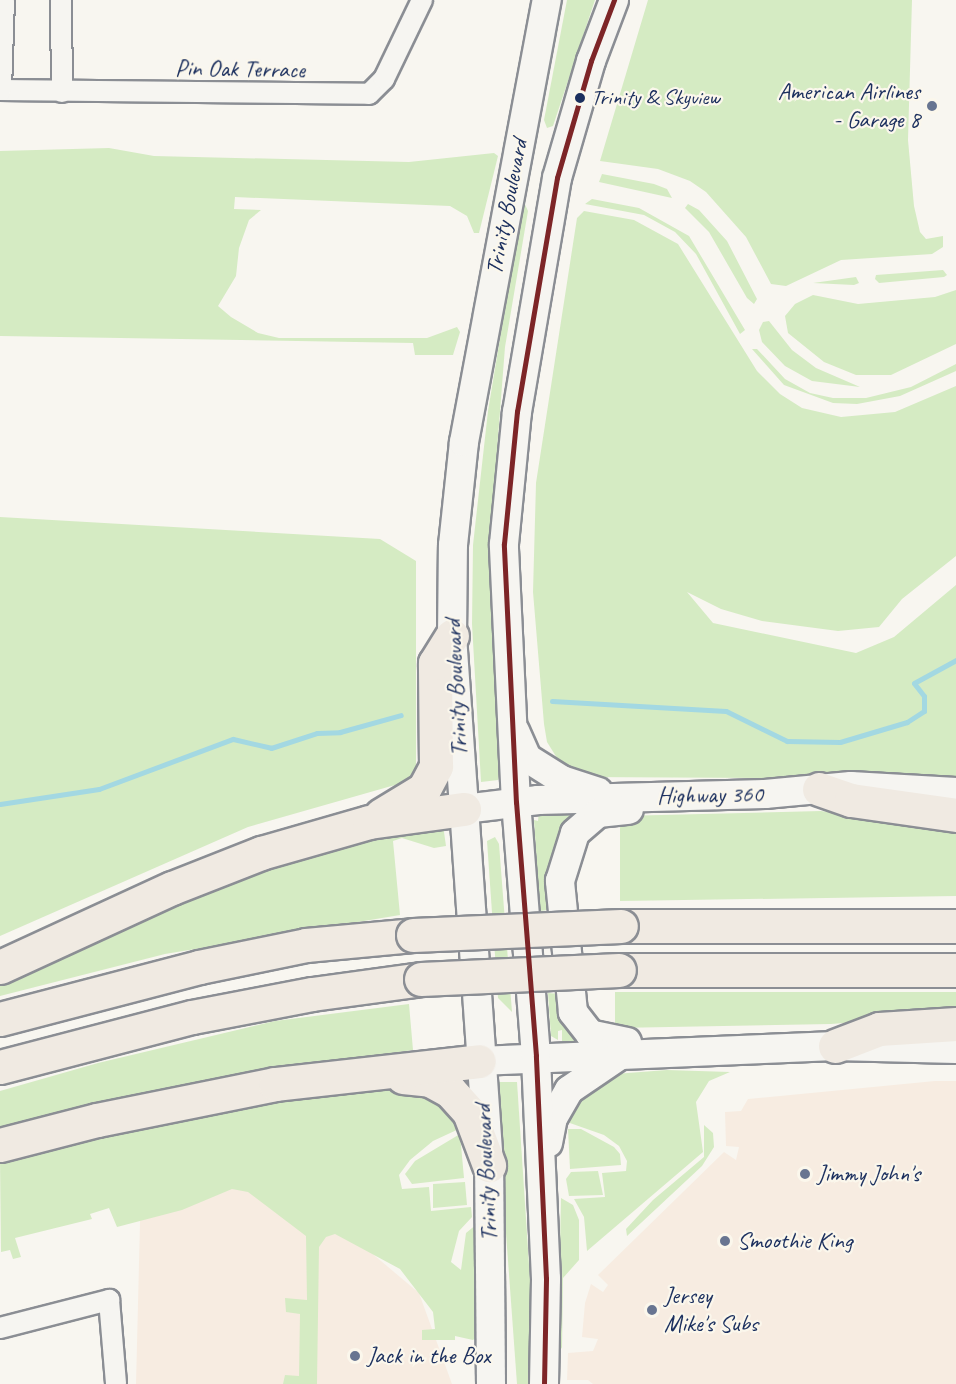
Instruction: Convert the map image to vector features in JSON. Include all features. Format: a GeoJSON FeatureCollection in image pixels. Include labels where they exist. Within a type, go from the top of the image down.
{"type":"FeatureCollection","features":[{"type":"Feature","properties":{"kind":"highway"},"geometry":{"type":"LineString","coordinates":[[369,822],[424,789],[436,766],[439,747],[435,663],[452,636]]}},
{"type":"Feature","properties":{"kind":"highway"},"geometry":{"type":"LineString","coordinates":[[819,789],[851,800],[956,815]]}},
{"type":"Feature","properties":{"kind":"highway"},"geometry":{"type":"LineString","coordinates":[[0,967],[172,888],[250,857],[369,822],[464,809]]}},
{"type":"Feature","properties":{"kind":"highway"},"geometry":{"type":"LineString","coordinates":[[0,1019],[199,967],[306,945],[413,935],[621,926],[956,926]]}},
{"type":"Feature","properties":{"kind":"highway"},"geometry":{"type":"LineString","coordinates":[[0,1067],[192,1017],[312,994],[421,979],[619,970],[956,970]]}},
{"type":"Feature","properties":{"kind":"highway"},"geometry":{"type":"LineString","coordinates":[[835,1046],[879,1029],[956,1024]]}},
{"type":"Feature","properties":{"kind":"highway"},"geometry":{"type":"LineString","coordinates":[[0,1145],[185,1101],[356,1075],[479,1061]]}},
{"type":"Feature","properties":{"kind":"highway"},"geometry":{"type":"LineString","coordinates":[[356,1075],[414,1077],[446,1087],[469,1112],[489,1165]]}},
{"type":"Feature","properties":{"kind":"main road","name":"Trinity Boulevard"},"geometry":{"type":"LineString","coordinates":[[491,1384],[489,1165],[479,1061],[452,636],[453,545],[464,442],[547,0]]}},
{"type":"Feature","properties":{"kind":"main road","name":"Trinity Boulevard"},"geometry":{"type":"LineString","coordinates":[[544,1384],[542,1180],[536,1056],[516,802],[504,544],[517,412],[566,139],[614,0]]}},
{"type":"Feature","properties":{"kind":"main road"},"geometry":{"type":"LineString","coordinates":[[511,710],[517,741],[527,758],[562,780],[582,784],[608,796]]}},
{"type":"Feature","properties":{"kind":"main road","name":"Highway 360"},"geometry":{"type":"LineString","coordinates":[[464,809],[516,802],[608,796],[694,795],[851,786],[956,792]]}},
{"type":"Feature","properties":{"kind":"main road"},"geometry":{"type":"LineString","coordinates":[[662,1050],[600,1038],[579,1023],[570,999],[560,881],[575,833],[598,813],[661,808],[694,795]]}},
{"type":"Feature","properties":{"kind":"main road"},"geometry":{"type":"LineString","coordinates":[[479,1061],[662,1050],[835,1046],[956,1049]]}},
{"type":"Feature","properties":{"kind":"main road"},"geometry":{"type":"LineString","coordinates":[[542,1180],[559,1105],[581,1078],[624,1053]]}},
{"type":"Feature","properties":{"kind":"street"},"geometry":{"type":"LineString","coordinates":[[0,90],[4,0]]}},
{"type":"Feature","properties":{"kind":"street"},"geometry":{"type":"LineString","coordinates":[[61,0],[62,92]]}},
{"type":"Feature","properties":{"kind":"street","name":"Pin Oak Terrace"},"geometry":{"type":"LineString","coordinates":[[0,90],[369,94],[384,79],[422,0]]}},
{"type":"Feature","properties":{"kind":"street"},"geometry":{"type":"LineString","coordinates":[[0,1328],[110,1300],[116,1384]]}},
{"type":"Feature","properties":{"kind":"shaded area"},"geometry":{"type":"Polygon","coordinates":[[[935,1081],[956,1081],[956,1384],[593,1384],[588,1380],[567,1380],[568,1353],[593,1351],[598,1339],[582,1337],[585,1303],[591,1284],[603,1292],[608,1285],[598,1275],[724,1152],[736,1160],[739,1147],[726,1146],[725,1112],[741,1111],[748,1099],[935,1081]]]}},
{"type":"Feature","properties":{"kind":"shaded area"},"geometry":{"type":"Polygon","coordinates":[[[213,1158],[343,1229],[419,1293],[452,1384],[136,1384],[141,1182],[213,1158]]]}},
{"type":"Feature","properties":{"kind":"green space"},"geometry":{"type":"Polygon","coordinates":[[[567,0],[595,0],[553,126],[547,128],[544,120],[567,0]]]}},
{"type":"Feature","properties":{"kind":"green space"},"geometry":{"type":"Polygon","coordinates":[[[648,0],[912,0],[908,140],[914,206],[920,232],[926,239],[943,236],[943,247],[932,254],[841,260],[786,286],[771,284],[746,237],[706,192],[690,181],[658,169],[600,161],[648,0]]]}},
{"type":"Feature","properties":{"kind":"green space"},"geometry":{"type":"Polygon","coordinates":[[[109,148],[154,156],[409,162],[494,153],[498,156],[479,233],[474,233],[467,216],[450,206],[235,197],[234,209],[261,210],[249,220],[239,248],[236,276],[218,306],[231,317],[258,333],[279,338],[427,338],[457,327],[460,332],[453,355],[415,355],[413,343],[0,336],[0,151],[109,148]]]}},
{"type":"Feature","properties":{"kind":"green space"},"geometry":{"type":"Polygon","coordinates":[[[602,174],[654,184],[667,189],[672,198],[599,182],[602,174]]]}},
{"type":"Feature","properties":{"kind":"green space"},"geometry":{"type":"Polygon","coordinates":[[[592,199],[639,208],[689,236],[745,330],[740,334],[696,254],[675,232],[644,215],[585,204],[592,199]]]}},
{"type":"Feature","properties":{"kind":"green space"},"geometry":{"type":"Polygon","coordinates":[[[523,200],[528,211],[505,347],[493,501],[492,575],[502,764],[498,780],[481,782],[472,624],[473,545],[488,411],[523,200]]]}},
{"type":"Feature","properties":{"kind":"green space"},"geometry":{"type":"Polygon","coordinates":[[[688,204],[699,210],[727,241],[757,299],[754,304],[747,298],[709,232],[685,208],[688,204]]]}},
{"type":"Feature","properties":{"kind":"green space"},"geometry":{"type":"Polygon","coordinates":[[[584,211],[634,220],[678,244],[757,371],[780,394],[802,408],[841,417],[895,412],[956,386],[956,556],[902,599],[879,627],[838,631],[762,621],[721,609],[687,592],[713,623],[856,653],[894,637],[956,585],[956,779],[583,777],[562,766],[547,742],[544,724],[533,592],[536,483],[577,218],[584,211]]]}},
{"type":"Feature","properties":{"kind":"green space"},"geometry":{"type":"Polygon","coordinates":[[[943,270],[947,275],[944,277],[879,283],[875,279],[876,275],[943,270]]]}},
{"type":"Feature","properties":{"kind":"green space"},"geometry":{"type":"Polygon","coordinates":[[[856,277],[859,283],[854,285],[813,283],[856,277]]]}},
{"type":"Feature","properties":{"kind":"green space"},"geometry":{"type":"Polygon","coordinates":[[[956,290],[956,344],[891,375],[856,375],[824,362],[788,333],[785,316],[795,304],[813,295],[858,304],[935,297],[956,290]]]}},
{"type":"Feature","properties":{"kind":"green space"},"geometry":{"type":"Polygon","coordinates":[[[769,321],[792,350],[816,368],[860,387],[812,381],[785,366],[762,342],[759,330],[763,322],[769,321]]]}},
{"type":"Feature","properties":{"kind":"green space"},"geometry":{"type":"Polygon","coordinates":[[[752,349],[757,349],[785,379],[810,393],[833,398],[866,398],[911,387],[956,364],[956,371],[900,396],[857,404],[833,403],[784,385],[752,349]]]}},
{"type":"Feature","properties":{"kind":"green space"},"geometry":{"type":"Polygon","coordinates":[[[0,517],[380,539],[416,561],[416,779],[248,827],[0,936],[0,517]]]}},
{"type":"Feature","properties":{"kind":"green space"},"geometry":{"type":"Polygon","coordinates":[[[579,809],[555,909],[540,911],[534,820],[538,821],[539,811],[579,809]]]}},
{"type":"Feature","properties":{"kind":"green space"},"geometry":{"type":"Polygon","coordinates":[[[821,811],[956,833],[956,896],[620,901],[620,816],[821,811]]]}},
{"type":"Feature","properties":{"kind":"green space"},"geometry":{"type":"Polygon","coordinates":[[[443,825],[446,846],[434,848],[402,838],[393,841],[400,915],[165,954],[0,996],[0,974],[314,845],[443,825]]]}},
{"type":"Feature","properties":{"kind":"green space"},"geometry":{"type":"Polygon","coordinates":[[[495,837],[499,844],[512,1012],[498,998],[487,841],[495,837]]]}},
{"type":"Feature","properties":{"kind":"green space"},"geometry":{"type":"Polygon","coordinates":[[[615,992],[956,992],[956,1014],[831,1024],[615,1028],[615,992]]]}},
{"type":"Feature","properties":{"kind":"green space"},"geometry":{"type":"Polygon","coordinates":[[[548,993],[560,994],[585,1041],[562,1041],[562,1030],[558,1031],[558,1040],[551,1036],[548,993]]]}},
{"type":"Feature","properties":{"kind":"green space"},"geometry":{"type":"Polygon","coordinates":[[[409,1004],[413,1050],[278,1070],[0,1131],[0,1091],[98,1063],[275,1021],[409,1004]]]}},
{"type":"Feature","properties":{"kind":"green space"},"geometry":{"type":"Polygon","coordinates":[[[667,1070],[730,1072],[709,1081],[696,1102],[703,1152],[587,1251],[584,1217],[574,1199],[605,1197],[602,1173],[626,1171],[627,1161],[619,1146],[604,1135],[567,1122],[574,1103],[615,1074],[667,1070]]]}},
{"type":"Feature","properties":{"kind":"green space"},"geometry":{"type":"Polygon","coordinates":[[[495,1082],[517,1082],[531,1295],[530,1384],[517,1384],[495,1082]]]}},
{"type":"Feature","properties":{"kind":"green space"},"geometry":{"type":"Polygon","coordinates":[[[372,1083],[373,1090],[409,1088],[430,1095],[461,1128],[433,1141],[410,1160],[399,1175],[402,1189],[429,1187],[431,1211],[471,1207],[472,1217],[459,1231],[451,1262],[461,1270],[466,1233],[477,1224],[480,1334],[473,1340],[455,1336],[455,1340],[422,1340],[422,1330],[435,1329],[433,1312],[400,1269],[335,1234],[326,1237],[319,1247],[317,1384],[283,1384],[285,1375],[299,1376],[300,1314],[286,1312],[285,1298],[307,1300],[306,1236],[248,1192],[232,1189],[182,1210],[117,1227],[109,1208],[90,1214],[92,1219],[15,1238],[21,1257],[13,1259],[10,1250],[1,1252],[0,1160],[221,1110],[372,1083]]]}},
{"type":"Feature","properties":{"kind":"green space"},"geometry":{"type":"Polygon","coordinates":[[[704,1125],[713,1133],[714,1147],[702,1166],[627,1236],[626,1229],[653,1200],[704,1157],[704,1125]]]}},
{"type":"Feature","properties":{"kind":"green space"},"geometry":{"type":"Polygon","coordinates":[[[568,1129],[581,1129],[614,1147],[620,1154],[621,1165],[570,1169],[568,1129]]]}},
{"type":"Feature","properties":{"kind":"green space"},"geometry":{"type":"Polygon","coordinates":[[[460,1134],[464,1178],[412,1184],[405,1174],[415,1161],[460,1134]]]}},
{"type":"Feature","properties":{"kind":"green space"},"geometry":{"type":"Polygon","coordinates":[[[598,1171],[603,1195],[569,1196],[566,1179],[571,1172],[598,1171]]]}},
{"type":"Feature","properties":{"kind":"green space"},"geometry":{"type":"Polygon","coordinates":[[[465,1182],[467,1205],[433,1208],[433,1184],[465,1182]]]}},
{"type":"Feature","properties":{"kind":"green space"},"geometry":{"type":"Polygon","coordinates":[[[561,1198],[573,1205],[579,1220],[579,1260],[563,1278],[562,1349],[558,1342],[561,1198]]]}},
{"type":"Feature","properties":{"kind":"waterway"},"geometry":{"type":"LineString","coordinates":[[552,701],[726,711],[787,741],[840,742],[907,722],[924,711],[924,696],[914,683],[956,660]]}},
{"type":"Feature","properties":{"kind":"waterway"},"geometry":{"type":"LineString","coordinates":[[0,804],[99,789],[233,739],[271,748],[317,733],[340,732],[401,715]]}},
{"type":"Feature","properties":{"kind":"transit line"},"geometry":{"type":"LineString","coordinates":[[544,1384],[546,1279],[536,1056],[516,803],[504,544],[517,412],[557,178],[591,61],[614,0]]}},
{"type":"Feature","properties":{"kind":"place","name":"Trinity & Skyview"},"geometry":{"type":"Point","coordinates":[580,98]}},
{"type":"Feature","properties":{"kind":"place","name":"American Airlines - Garage 8"},"geometry":{"type":"Point","coordinates":[932,106]}},
{"type":"Feature","properties":{"kind":"place","name":"Jimmy John's"},"geometry":{"type":"Point","coordinates":[805,1174]}},
{"type":"Feature","properties":{"kind":"place","name":"Smoothie King"},"geometry":{"type":"Point","coordinates":[725,1241]}},
{"type":"Feature","properties":{"kind":"place","name":"Jersey Mike's Subs"},"geometry":{"type":"Point","coordinates":[652,1310]}},
{"type":"Feature","properties":{"kind":"place","name":"Jack in the Box"},"geometry":{"type":"Point","coordinates":[355,1356]}}]}
